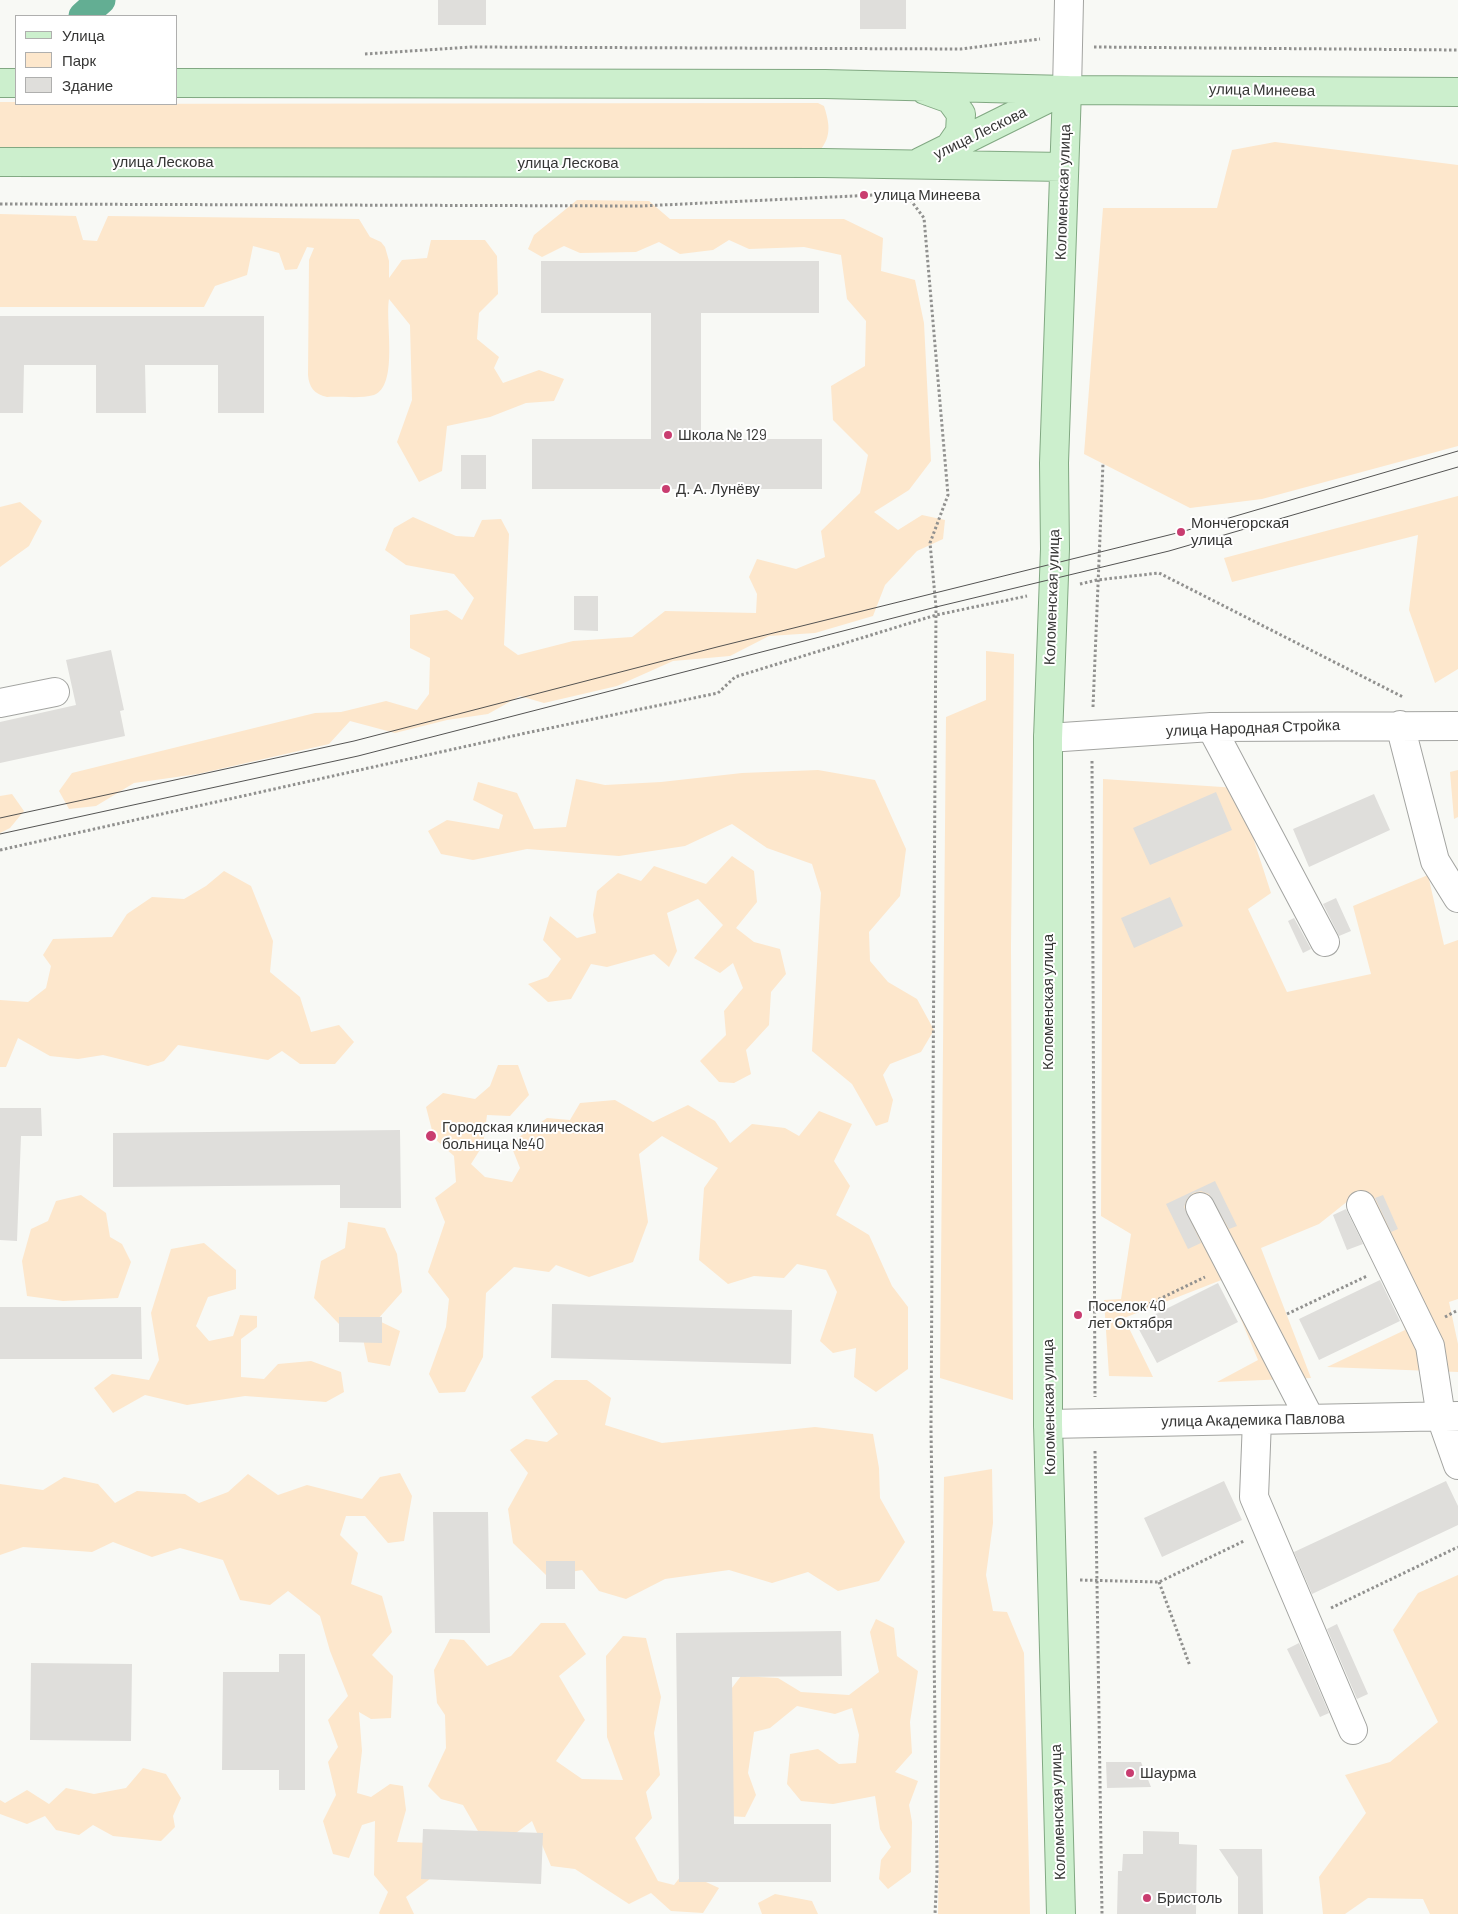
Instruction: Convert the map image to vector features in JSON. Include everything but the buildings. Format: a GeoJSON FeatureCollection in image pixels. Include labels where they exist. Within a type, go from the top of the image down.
{"type":"FeatureCollection","features":[{"type":"Feature","properties":{"kind":"main road"},"geometry":{"type":"LineString","coordinates":[[0,83],[15,83]]}},
{"type":"Feature","properties":{"kind":"main road","name":"улица Лескова"},"geometry":{"type":"LineString","coordinates":[[178,83],[805,84],[1067,90]]}},
{"type":"Feature","properties":{"kind":"main road"},"geometry":{"type":"LineString","coordinates":[[917,87],[950,99],[961,114],[960,132],[949,148]]}},
{"type":"Feature","properties":{"kind":"main road","name":"улица Лескова"},"geometry":{"type":"LineString","coordinates":[[0,162],[915,165],[1067,90]]}},
{"type":"Feature","properties":{"kind":"main road","name":"улица Минеева"},"geometry":{"type":"LineString","coordinates":[[1067,90],[1458,92]]}},
{"type":"Feature","properties":{"kind":"main road","name":"Коломенская улица"},"geometry":{"type":"LineString","coordinates":[[1061,1914],[1048,1424],[1048,738],[1055,549],[1054,463],[1067,90]]}},
{"type":"Feature","properties":{"kind":"main road"},"geometry":{"type":"LineString","coordinates":[[915,165],[1064,167]]}},
{"type":"Feature","properties":{"kind":"street"},"geometry":{"type":"LineString","coordinates":[[1067,90],[1069,0]]}},
{"type":"Feature","properties":{"kind":"street"},"geometry":{"type":"LineString","coordinates":[[0,703],[54,692]]}},
{"type":"Feature","properties":{"kind":"street"},"geometry":{"type":"LineString","coordinates":[[1405,713],[1436,861],[1458,898]]}},
{"type":"Feature","properties":{"kind":"street","name":"улица Народная Стройка"},"geometry":{"type":"LineString","coordinates":[[1048,738],[1405,713],[1458,726]]}},
{"type":"Feature","properties":{"kind":"street"},"geometry":{"type":"LineString","coordinates":[[1211,727],[1326,942]]}},
{"type":"Feature","properties":{"kind":"street"},"geometry":{"type":"LineString","coordinates":[[1361,1204],[1430,1346],[1449,1417],[1458,1465]]}},
{"type":"Feature","properties":{"kind":"street"},"geometry":{"type":"LineString","coordinates":[[1200,1207],[1310,1420]]}},
{"type":"Feature","properties":{"kind":"street","name":"улица Академика Павлова"},"geometry":{"type":"LineString","coordinates":[[1048,1424],[1449,1417]]}},
{"type":"Feature","properties":{"kind":"street"},"geometry":{"type":"LineString","coordinates":[[1258,1420],[1254,1497],[1353,1730]]}},
{"type":"Feature","properties":{"kind":"path"},"geometry":{"type":"LineString","coordinates":[[358,54],[471,47],[961,49],[1069,36],[1094,47],[1458,50]]}},
{"type":"Feature","properties":{"kind":"path"},"geometry":{"type":"LineString","coordinates":[[0,204],[641,206],[906,194],[924,218],[948,495],[930,543],[936,615],[931,1427],[937,1872],[935,1914]]}},
{"type":"Feature","properties":{"kind":"path"},"geometry":{"type":"LineString","coordinates":[[1102,1914],[1095,1423],[1092,736],[1103,463]]}},
{"type":"Feature","properties":{"kind":"path"},"geometry":{"type":"LineString","coordinates":[[0,850],[718,692],[735,677],[936,615],[1097,580],[1159,573],[1405,713]]}},
{"type":"Feature","properties":{"kind":"path"},"geometry":{"type":"LineString","coordinates":[[1145,1306],[1230,1264]]}},
{"type":"Feature","properties":{"kind":"path"},"geometry":{"type":"LineString","coordinates":[[1262,1326],[1390,1265]]}},
{"type":"Feature","properties":{"kind":"path"},"geometry":{"type":"LineString","coordinates":[[1052,1579],[1158,1582],[1268,1529]]}},
{"type":"Feature","properties":{"kind":"path"},"geometry":{"type":"LineString","coordinates":[[1306,1620],[1458,1547]]}},
{"type":"Feature","properties":{"kind":"path"},"geometry":{"type":"LineString","coordinates":[[1158,1582],[1190,1666]]}},
{"type":"Feature","properties":{"kind":"green space"},"geometry":{"type":"Polygon","coordinates":[[[0,102],[15,102],[15,105],[818,103],[824,106],[829,128],[827,139],[821,149],[0,152],[0,102]]]}},
{"type":"Feature","properties":{"kind":"green space"},"geometry":{"type":"Polygon","coordinates":[[[1275,142],[1458,165],[1458,446],[1262,499],[1190,508],[1084,454],[1103,208],[1217,208],[1232,150],[1275,142]]]}},
{"type":"Feature","properties":{"kind":"green space"},"geometry":{"type":"Polygon","coordinates":[[[577,200],[649,201],[670,219],[844,219],[883,238],[881,271],[915,280],[924,323],[931,461],[909,490],[874,512],[898,530],[922,515],[945,520],[943,539],[917,551],[885,585],[873,616],[815,633],[769,636],[730,656],[673,661],[617,686],[544,703],[520,696],[488,714],[447,720],[395,733],[350,721],[329,744],[198,774],[134,783],[96,806],[69,809],[59,791],[72,773],[315,713],[341,712],[386,701],[417,710],[429,694],[430,658],[410,648],[410,615],[447,610],[462,620],[474,598],[454,574],[406,565],[385,550],[394,528],[413,517],[456,536],[474,537],[482,520],[501,519],[509,534],[504,645],[518,655],[573,641],[632,637],[665,611],[756,613],[757,594],[749,577],[757,559],[796,569],[825,557],[821,531],[860,493],[868,455],[833,420],[831,386],[865,366],[866,321],[847,299],[841,255],[804,247],[749,249],[729,240],[713,250],[680,254],[659,242],[636,252],[580,253],[564,246],[542,257],[528,249],[534,235],[577,200]]]}},
{"type":"Feature","properties":{"kind":"green space"},"geometry":{"type":"Polygon","coordinates":[[[0,214],[76,216],[83,240],[97,241],[108,216],[359,219],[370,237],[381,242],[385,247],[389,261],[389,278],[402,260],[427,258],[431,240],[485,240],[497,256],[498,294],[479,313],[477,339],[499,357],[494,368],[503,383],[539,370],[564,379],[554,401],[526,403],[490,417],[447,426],[442,471],[419,482],[397,442],[412,400],[410,325],[389,299],[389,366],[382,389],[369,396],[327,397],[316,392],[311,386],[308,375],[309,260],[314,248],[307,247],[297,269],[285,270],[279,253],[253,246],[247,275],[215,286],[204,307],[0,307],[0,214]]]}},
{"type":"Feature","properties":{"kind":"green space"},"geometry":{"type":"Polygon","coordinates":[[[1458,496],[1458,669],[1435,683],[1409,610],[1418,535],[1232,582],[1224,558],[1458,496]]]}},
{"type":"Feature","properties":{"kind":"green space"},"geometry":{"type":"Polygon","coordinates":[[[20,502],[42,521],[29,546],[0,567],[0,507],[20,502]]]}},
{"type":"Feature","properties":{"kind":"green space"},"geometry":{"type":"Polygon","coordinates":[[[986,651],[1014,654],[1011,946],[1013,1400],[940,1378],[946,717],[986,700],[986,651]]]}},
{"type":"Feature","properties":{"kind":"green space"},"geometry":{"type":"Polygon","coordinates":[[[818,770],[875,780],[906,849],[900,896],[869,932],[870,961],[888,982],[917,999],[934,1030],[921,1052],[890,1064],[883,1075],[893,1100],[888,1122],[876,1126],[852,1084],[812,1051],[821,893],[812,864],[767,848],[732,824],[685,846],[619,856],[527,849],[473,860],[441,854],[428,831],[447,820],[499,829],[503,815],[473,800],[478,782],[517,793],[534,829],[566,827],[576,779],[605,785],[661,782],[742,773],[818,770]]]}},
{"type":"Feature","properties":{"kind":"green space"},"geometry":{"type":"Polygon","coordinates":[[[1458,770],[1458,817],[1454,819],[1450,772],[1458,770]]]}},
{"type":"Feature","properties":{"kind":"green space"},"geometry":{"type":"Polygon","coordinates":[[[1103,779],[1237,788],[1271,893],[1248,909],[1287,992],[1371,974],[1353,906],[1428,875],[1444,945],[1458,940],[1458,1299],[1449,1302],[1458,1344],[1458,1372],[1327,1367],[1405,1330],[1358,1193],[1319,1224],[1261,1248],[1311,1378],[1217,1382],[1258,1360],[1224,1279],[1124,1318],[1153,1377],[1109,1376],[1104,1300],[1121,1299],[1131,1234],[1101,1216],[1103,779]]]}},
{"type":"Feature","properties":{"kind":"green space"},"geometry":{"type":"Polygon","coordinates":[[[12,794],[24,811],[10,828],[0,833],[0,796],[12,794]]]}},
{"type":"Feature","properties":{"kind":"green space"},"geometry":{"type":"Polygon","coordinates":[[[732,856],[754,871],[757,902],[736,928],[754,942],[780,949],[786,974],[771,992],[769,1025],[746,1050],[751,1074],[734,1083],[719,1082],[700,1061],[726,1035],[724,1011],[743,988],[733,963],[720,973],[694,958],[723,925],[698,899],[667,913],[677,951],[669,967],[654,954],[607,967],[591,964],[571,999],[548,1002],[528,984],[548,977],[561,959],[543,940],[550,916],[577,938],[596,933],[593,915],[597,891],[618,873],[641,881],[654,866],[706,884],[732,856]]]}},
{"type":"Feature","properties":{"kind":"green space"},"geometry":{"type":"Polygon","coordinates":[[[224,871],[251,886],[273,941],[270,972],[300,997],[311,1032],[339,1025],[354,1042],[335,1064],[300,1064],[282,1051],[268,1060],[178,1045],[164,1061],[148,1066],[103,1055],[78,1059],[50,1056],[18,1038],[6,1067],[0,1067],[0,1000],[28,1002],[46,988],[51,966],[43,955],[53,939],[112,937],[127,914],[152,897],[184,899],[206,886],[224,871]]]}},
{"type":"Feature","properties":{"kind":"green space"},"geometry":{"type":"Polygon","coordinates":[[[498,1065],[518,1065],[529,1095],[510,1116],[487,1115],[483,1145],[471,1164],[485,1177],[512,1182],[520,1168],[510,1143],[547,1118],[570,1120],[580,1103],[615,1100],[653,1122],[688,1105],[715,1121],[730,1143],[752,1124],[785,1128],[799,1136],[819,1111],[852,1124],[834,1161],[850,1186],[836,1215],[869,1235],[892,1286],[908,1307],[908,1369],[876,1392],[854,1377],[856,1348],[833,1353],[820,1341],[837,1292],[826,1270],[797,1264],[784,1278],[754,1276],[728,1284],[699,1260],[704,1188],[718,1168],[662,1136],[639,1154],[648,1222],[633,1262],[589,1277],[556,1265],[549,1272],[514,1267],[486,1293],[483,1357],[465,1392],[439,1393],[429,1374],[446,1327],[449,1299],[428,1272],[445,1222],[435,1198],[456,1182],[454,1156],[434,1138],[426,1107],[443,1093],[475,1099],[490,1086],[498,1065]]]}},
{"type":"Feature","properties":{"kind":"green space"},"geometry":{"type":"Polygon","coordinates":[[[81,1195],[106,1213],[110,1237],[122,1244],[131,1262],[118,1298],[63,1301],[27,1296],[22,1261],[31,1229],[48,1221],[56,1201],[81,1195]]]}},
{"type":"Feature","properties":{"kind":"green space"},"geometry":{"type":"Polygon","coordinates":[[[348,1222],[385,1228],[397,1254],[402,1292],[377,1320],[400,1331],[390,1366],[368,1362],[362,1334],[339,1324],[314,1298],[321,1261],[345,1248],[348,1222]]]}},
{"type":"Feature","properties":{"kind":"green space"},"geometry":{"type":"Polygon","coordinates":[[[204,1243],[236,1270],[236,1289],[208,1297],[196,1326],[209,1341],[233,1336],[240,1315],[257,1316],[257,1327],[241,1339],[241,1377],[264,1379],[278,1364],[311,1361],[341,1372],[344,1392],[326,1402],[245,1396],[187,1405],[145,1395],[113,1413],[94,1388],[112,1374],[149,1380],[159,1360],[151,1313],[171,1249],[204,1243]]]}},
{"type":"Feature","properties":{"kind":"green space"},"geometry":{"type":"Polygon","coordinates":[[[555,1380],[587,1380],[611,1398],[605,1425],[662,1443],[815,1427],[873,1434],[879,1468],[880,1498],[905,1542],[879,1581],[838,1591],[808,1572],[772,1583],[729,1570],[665,1579],[626,1599],[599,1591],[582,1570],[547,1576],[513,1543],[508,1509],[528,1473],[510,1450],[526,1439],[547,1442],[558,1434],[531,1397],[555,1380]]]}},
{"type":"Feature","properties":{"kind":"green space"},"geometry":{"type":"Polygon","coordinates":[[[992,1469],[993,1523],[986,1575],[993,1611],[1007,1612],[1024,1653],[1030,1914],[938,1914],[944,1477],[992,1469]]]}},
{"type":"Feature","properties":{"kind":"green space"},"geometry":{"type":"Polygon","coordinates":[[[400,1473],[412,1496],[404,1541],[388,1543],[365,1516],[346,1516],[340,1535],[358,1553],[351,1584],[382,1596],[392,1632],[372,1655],[393,1676],[391,1718],[371,1719],[359,1712],[362,1751],[357,1793],[371,1797],[390,1784],[403,1786],[406,1810],[397,1842],[433,1843],[443,1869],[406,1897],[414,1914],[380,1914],[388,1892],[374,1875],[375,1821],[362,1825],[349,1858],[333,1854],[323,1821],[336,1795],[328,1762],[338,1747],[328,1720],[348,1696],[330,1651],[320,1616],[288,1591],[270,1605],[240,1600],[223,1560],[180,1548],[152,1557],[113,1542],[92,1552],[23,1547],[0,1555],[0,1484],[43,1490],[64,1477],[98,1484],[115,1503],[137,1491],[185,1494],[199,1503],[228,1492],[248,1474],[278,1495],[307,1485],[362,1499],[380,1477],[400,1473]]]}},
{"type":"Feature","properties":{"kind":"green space"},"geometry":{"type":"Polygon","coordinates":[[[1458,1575],[1458,1914],[1430,1914],[1423,1899],[1368,1898],[1345,1914],[1323,1914],[1319,1877],[1366,1813],[1345,1775],[1390,1762],[1438,1722],[1393,1630],[1418,1593],[1458,1575]]]}},
{"type":"Feature","properties":{"kind":"green space"},"geometry":{"type":"Polygon","coordinates":[[[876,1619],[894,1628],[897,1656],[918,1671],[910,1722],[912,1753],[895,1772],[918,1781],[909,1805],[912,1822],[911,1872],[888,1889],[879,1879],[881,1860],[891,1847],[880,1829],[875,1796],[833,1804],[801,1801],[787,1784],[790,1754],[818,1749],[839,1764],[856,1763],[859,1735],[852,1708],[835,1714],[797,1706],[770,1728],[754,1732],[748,1773],[756,1795],[745,1817],[727,1816],[722,1701],[741,1676],[778,1678],[801,1692],[849,1695],[879,1672],[870,1632],[876,1619]]]}},
{"type":"Feature","properties":{"kind":"green space"},"geometry":{"type":"Polygon","coordinates":[[[541,1623],[565,1623],[586,1654],[559,1676],[585,1720],[556,1761],[582,1779],[623,1780],[607,1737],[606,1656],[623,1636],[646,1638],[661,1697],[654,1733],[660,1775],[646,1792],[652,1818],[635,1838],[658,1881],[674,1885],[684,1872],[719,1888],[703,1913],[671,1911],[651,1893],[629,1904],[575,1869],[551,1866],[532,1821],[508,1839],[482,1838],[463,1805],[441,1799],[428,1786],[446,1748],[445,1715],[437,1703],[434,1670],[450,1639],[464,1640],[487,1666],[511,1656],[541,1623]]]}},
{"type":"Feature","properties":{"kind":"green space"},"geometry":{"type":"Polygon","coordinates":[[[143,1768],[166,1774],[181,1798],[173,1816],[175,1827],[161,1841],[113,1836],[93,1825],[79,1835],[56,1830],[45,1816],[27,1824],[0,1814],[0,1800],[5,1803],[27,1790],[49,1804],[66,1788],[94,1794],[126,1788],[143,1768]]]}},
{"type":"Feature","properties":{"kind":"green space"},"geometry":{"type":"Polygon","coordinates":[[[775,1894],[812,1901],[818,1914],[762,1914],[758,1903],[775,1894]]]}},
{"type":"Feature","properties":{"kind":"waterway"},"geometry":{"type":"LineString","coordinates":[[84,15],[101,0]]}},
{"type":"Feature","properties":{"kind":"tram line"},"geometry":{"type":"LineString","coordinates":[[0,818],[354,741],[717,647],[1181,532],[1458,451]]}},
{"type":"Feature","properties":{"kind":"tram line"},"geometry":{"type":"LineString","coordinates":[[0,834],[358,756],[936,607],[1169,551],[1458,467]]}},
{"type":"Feature","properties":{"kind":"place","name":"улица Минеева"},"geometry":{"type":"Point","coordinates":[864,195]}},
{"type":"Feature","properties":{"kind":"place","name":"Школа № 129"},"geometry":{"type":"Point","coordinates":[668,435]}},
{"type":"Feature","properties":{"kind":"place","name":"Д. А. Лунёву"},"geometry":{"type":"Point","coordinates":[666,489]}},
{"type":"Feature","properties":{"kind":"place","name":"Мончегорская улица"},"geometry":{"type":"Point","coordinates":[1181,532]}},
{"type":"Feature","properties":{"kind":"place","name":"Городская клиническая больница №40"},"geometry":{"type":"Point","coordinates":[431,1136]}},
{"type":"Feature","properties":{"kind":"place","name":"Поселок 40 лет Октября"},"geometry":{"type":"Point","coordinates":[1078,1315]}},
{"type":"Feature","properties":{"kind":"place","name":"Шаурма"},"geometry":{"type":"Point","coordinates":[1130,1773]}},
{"type":"Feature","properties":{"kind":"place","name":"Бристоль"},"geometry":{"type":"Point","coordinates":[1147,1898]}}]}
